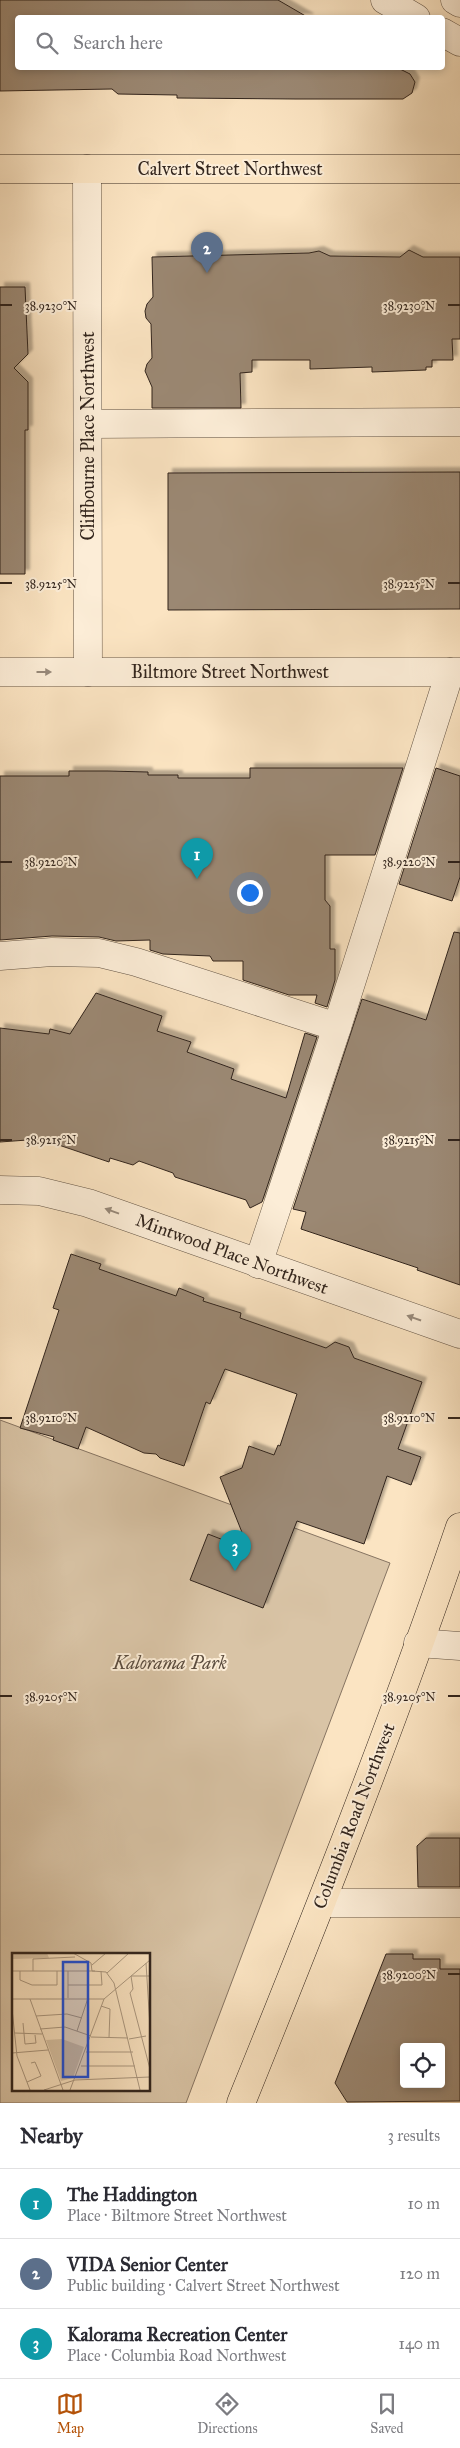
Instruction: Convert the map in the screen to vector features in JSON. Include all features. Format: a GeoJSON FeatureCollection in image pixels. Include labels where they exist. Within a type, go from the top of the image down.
{"type":"FeatureCollection","features":[{"type":"Feature","properties":{"kind":"main road","name":"Calvert Street Northwest"},"geometry":{"type":"LineString","coordinates":[[0,169],[460,169]]}},
{"type":"Feature","properties":{"kind":"main road","name":"Columbia Road Northwest"},"geometry":{"type":"LineString","coordinates":[[241,2103],[322,1903],[460,1527]]}},
{"type":"Feature","properties":{"kind":"street"},"geometry":{"type":"LineString","coordinates":[[385,0],[411,15]]}},
{"type":"Feature","properties":{"kind":"street"},"geometry":{"type":"LineString","coordinates":[[455,0],[460,3]]}},
{"type":"Feature","properties":{"kind":"street"},"geometry":{"type":"LineString","coordinates":[[445,34],[460,42]]}},
{"type":"Feature","properties":{"kind":"street","name":"Cliffbourne Place Northwest"},"geometry":{"type":"LineString","coordinates":[[87,169],[88,672]]}},
{"type":"Feature","properties":{"kind":"street"},"geometry":{"type":"LineString","coordinates":[[89,424],[460,422]]}},
{"type":"Feature","properties":{"kind":"street","name":"Biltmore Street Northwest"},"geometry":{"type":"LineString","coordinates":[[0,672],[455,672]]}},
{"type":"Feature","properties":{"kind":"street"},"geometry":{"type":"LineString","coordinates":[[258,1264],[455,672]]}},
{"type":"Feature","properties":{"kind":"street"},"geometry":{"type":"LineString","coordinates":[[0,956],[52,952],[99,953],[136,962],[337,1027]]}},
{"type":"Feature","properties":{"kind":"street","name":"Mintwood Place Northwest"},"geometry":{"type":"LineString","coordinates":[[0,1190],[39,1191],[64,1195],[460,1334]]}},
{"type":"Feature","properties":{"kind":"street"},"geometry":{"type":"LineString","coordinates":[[418,1643],[460,1646]]}},
{"type":"Feature","properties":{"kind":"street"},"geometry":{"type":"LineString","coordinates":[[322,1903],[460,1903]]}},
{"type":"Feature","properties":{"kind":"green space","name":"Kalorama Park"},"geometry":{"type":"Polygon","coordinates":[[[0,1420],[390,1563],[186,2103],[0,2103],[0,1420]]]}},
{"type":"Feature","properties":{"kind":"building"},"geometry":{"type":"Polygon","coordinates":[[[0,0],[278,0],[304,15],[15,15],[15,70],[402,70],[410,74],[415,82],[412,93],[403,99],[177,98],[177,95],[118,94],[112,89],[0,91],[0,0]]]}},
{"type":"Feature","properties":{"kind":"building"},"geometry":{"type":"Polygon","coordinates":[[[409,250],[423,257],[460,257],[460,339],[452,339],[453,360],[432,360],[432,367],[426,367],[426,370],[372,372],[372,367],[310,369],[310,360],[252,360],[252,372],[240,373],[241,408],[152,408],[152,387],[145,371],[147,364],[152,358],[151,324],[146,318],[145,311],[147,304],[153,297],[152,257],[309,253],[319,251],[330,256],[400,257],[409,250]]]}},
{"type":"Feature","properties":{"kind":"building"},"geometry":{"type":"Polygon","coordinates":[[[0,287],[25,287],[28,354],[14,368],[28,382],[28,430],[25,430],[25,574],[0,574],[0,287]]]}},
{"type":"Feature","properties":{"kind":"building"},"geometry":{"type":"Polygon","coordinates":[[[460,472],[460,609],[168,610],[168,473],[460,472]]]}},
{"type":"Feature","properties":{"kind":"building"},"geometry":{"type":"Polygon","coordinates":[[[250,768],[403,768],[375,855],[325,855],[325,900],[330,906],[330,949],[335,949],[335,980],[327,1007],[315,1003],[317,995],[289,995],[243,980],[243,961],[213,961],[210,956],[163,954],[150,950],[150,940],[116,941],[99,937],[52,936],[0,940],[0,776],[69,776],[69,771],[108,771],[148,772],[148,775],[178,775],[178,778],[250,778],[250,768]]]}},
{"type":"Feature","properties":{"kind":"building"},"geometry":{"type":"Polygon","coordinates":[[[436,768],[460,776],[460,877],[452,901],[399,884],[436,768]]]}},
{"type":"Feature","properties":{"kind":"building"},"geometry":{"type":"Polygon","coordinates":[[[454,932],[460,933],[460,1285],[417,1270],[418,1268],[301,1229],[306,1212],[293,1209],[362,999],[426,1020],[454,932]]]}},
{"type":"Feature","properties":{"kind":"building"},"geometry":{"type":"Polygon","coordinates":[[[96,993],[162,1016],[157,1031],[191,1042],[187,1052],[234,1069],[231,1079],[286,1098],[305,1033],[317,1037],[262,1202],[250,1208],[246,1200],[175,1177],[173,1173],[139,1161],[133,1165],[110,1158],[109,1162],[41,1139],[0,1142],[0,1028],[49,1034],[50,1029],[70,1034],[96,993]]]}},
{"type":"Feature","properties":{"kind":"building"},"geometry":{"type":"Polygon","coordinates":[[[71,1254],[101,1264],[99,1269],[176,1296],[179,1288],[204,1298],[203,1301],[241,1313],[240,1318],[326,1348],[335,1342],[349,1347],[354,1358],[422,1382],[398,1449],[421,1457],[411,1485],[387,1476],[364,1544],[297,1521],[263,1608],[190,1580],[208,1534],[249,1550],[220,1477],[242,1468],[249,1446],[274,1455],[278,1445],[280,1446],[297,1394],[225,1369],[210,1404],[206,1402],[184,1466],[160,1458],[156,1454],[144,1453],[86,1427],[78,1449],[53,1440],[54,1437],[20,1428],[59,1310],[53,1308],[71,1254]]]}},
{"type":"Feature","properties":{"kind":"building"},"geometry":{"type":"Polygon","coordinates":[[[426,1838],[460,1838],[460,1887],[418,1887],[417,1846],[426,1838]]]}},
{"type":"Feature","properties":{"kind":"building"},"geometry":{"type":"Polygon","coordinates":[[[386,1954],[413,1954],[413,1959],[440,1959],[440,1969],[460,1969],[460,2101],[347,2102],[335,2083],[386,1954]]]}},
{"type":"Feature","properties":{"kind":"place","name":"VIDA Senior Center"},"geometry":{"type":"Point","coordinates":[207,273]}},
{"type":"Feature","properties":{"kind":"place","name":"The Haddington"},"geometry":{"type":"Point","coordinates":[197,879]}},
{"type":"Feature","properties":{"kind":"place","name":"Kalorama Recreation Center"},"geometry":{"type":"Point","coordinates":[235,1571]}}]}
